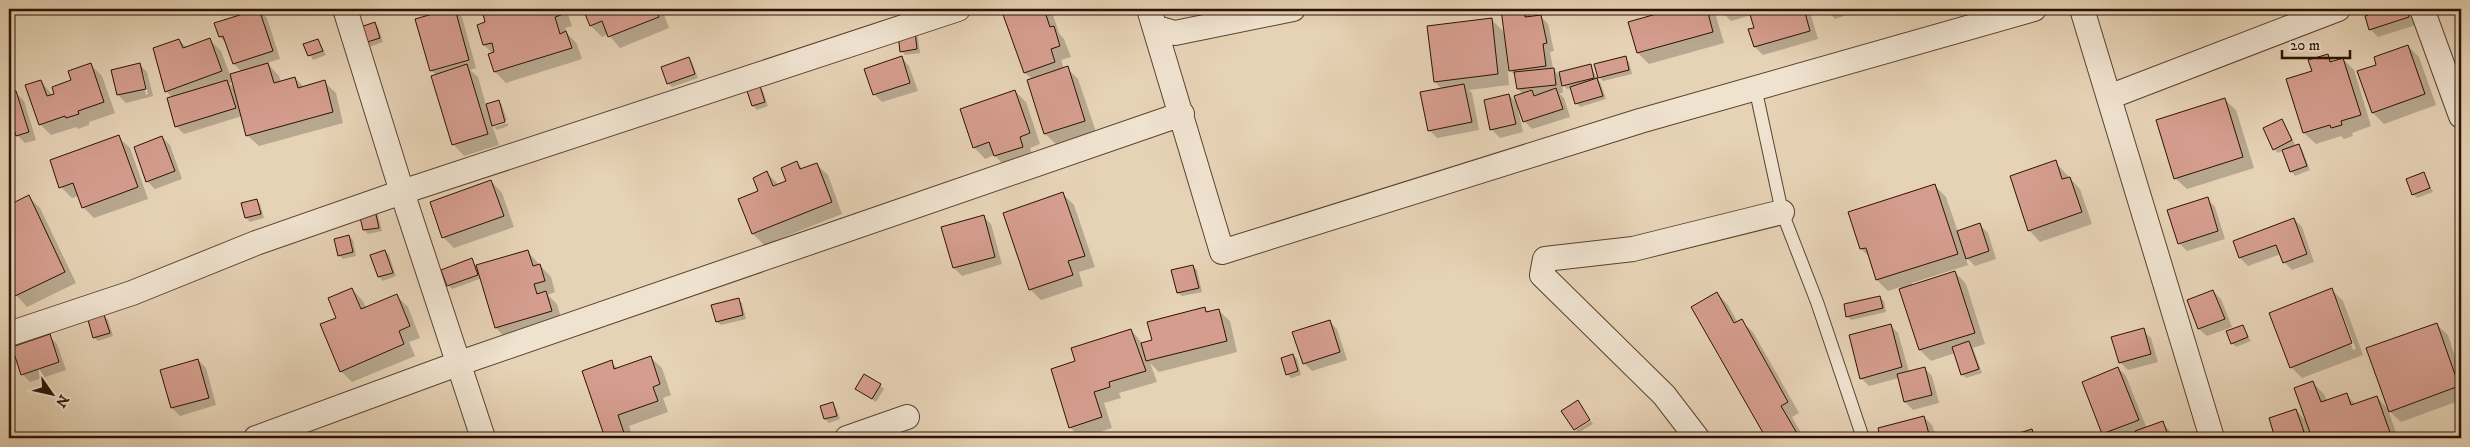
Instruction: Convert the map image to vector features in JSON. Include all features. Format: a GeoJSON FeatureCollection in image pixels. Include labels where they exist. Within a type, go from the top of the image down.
{"type":"FeatureCollection","features":[{"type":"Feature","properties":{"kind":"street"},"geometry":{"type":"LineString","coordinates":[[345,9],[402,192],[484,438]]}},
{"type":"Feature","properties":{"kind":"street"},"geometry":{"type":"LineString","coordinates":[[9,334],[132,293],[256,243],[402,192],[958,9]]}},
{"type":"Feature","properties":{"kind":"street"},"geometry":{"type":"LineString","coordinates":[[1153,18],[1175,33],[1293,9]]}},
{"type":"Feature","properties":{"kind":"street"},"geometry":{"type":"LineString","coordinates":[[1153,18],[1222,252],[1755,87],[2034,9]]}},
{"type":"Feature","properties":{"kind":"street"},"geometry":{"type":"LineString","coordinates":[[2082,9],[2212,438]]}},
{"type":"Feature","properties":{"kind":"street"},"geometry":{"type":"LineString","coordinates":[[2109,97],[2338,9]]}},
{"type":"Feature","properties":{"kind":"street"},"geometry":{"type":"LineString","coordinates":[[2422,9],[2461,116]]}},
{"type":"Feature","properties":{"kind":"street"},"geometry":{"type":"LineString","coordinates":[[256,438],[460,363],[1182,114]]}},
{"type":"Feature","properties":{"kind":"street"},"geometry":{"type":"LineString","coordinates":[[1697,438],[1664,395],[1542,274],[1545,259],[1633,249],[1782,212]]}},
{"type":"Feature","properties":{"kind":"street"},"geometry":{"type":"LineString","coordinates":[[847,438],[907,417]]}},
{"type":"Feature","properties":{"kind":"lane"},"geometry":{"type":"LineString","coordinates":[[1755,87],[1782,212],[1817,302],[1863,438]]}},
{"type":"Feature","properties":{"kind":"building"},"geometry":{"type":"Polygon","coordinates":[[[259,9],[273,51],[233,64],[223,36],[219,37],[214,23],[259,9]]]}},
{"type":"Feature","properties":{"kind":"building"},"geometry":{"type":"Polygon","coordinates":[[[455,9],[469,60],[430,71],[415,19],[455,9]]]}},
{"type":"Feature","properties":{"kind":"building"},"geometry":{"type":"Polygon","coordinates":[[[559,9],[561,15],[555,17],[560,34],[566,31],[572,48],[494,72],[488,54],[494,52],[492,43],[483,45],[477,25],[485,22],[482,10],[559,9]]]}},
{"type":"Feature","properties":{"kind":"building"},"geometry":{"type":"Polygon","coordinates":[[[583,9],[656,9],[659,17],[608,37],[602,21],[590,26],[583,9]]]}},
{"type":"Feature","properties":{"kind":"building"},"geometry":{"type":"Polygon","coordinates":[[[1001,9],[1044,9],[1050,27],[1054,26],[1060,46],[1051,49],[1055,62],[1024,73],[1001,9]]]}},
{"type":"Feature","properties":{"kind":"building"},"geometry":{"type":"Polygon","coordinates":[[[1501,9],[1524,9],[1525,17],[1541,15],[1547,43],[1543,44],[1546,66],[1509,71],[1501,9]]]}},
{"type":"Feature","properties":{"kind":"building"},"geometry":{"type":"Polygon","coordinates":[[[1674,9],[1707,9],[1713,32],[1637,53],[1628,22],[1674,9]]]}},
{"type":"Feature","properties":{"kind":"building"},"geometry":{"type":"Polygon","coordinates":[[[1759,9],[1804,9],[1810,31],[1754,47],[1748,29],[1754,28],[1749,11],[1759,9]]]}},
{"type":"Feature","properties":{"kind":"building"},"geometry":{"type":"Polygon","coordinates":[[[2386,9],[2406,9],[2409,17],[2369,30],[2365,16],[2386,9]]]}},
{"type":"Feature","properties":{"kind":"building"},"geometry":{"type":"Polygon","coordinates":[[[1492,18],[1498,74],[1434,82],[1427,26],[1492,18]]]}},
{"type":"Feature","properties":{"kind":"building"},"geometry":{"type":"Polygon","coordinates":[[[375,22],[380,38],[361,44],[355,29],[375,22]]]}},
{"type":"Feature","properties":{"kind":"building"},"geometry":{"type":"Polygon","coordinates":[[[915,31],[917,49],[900,52],[898,34],[915,31]]]}},
{"type":"Feature","properties":{"kind":"building"},"geometry":{"type":"Polygon","coordinates":[[[210,38],[222,71],[165,92],[153,48],[179,39],[183,48],[210,38]]]}},
{"type":"Feature","properties":{"kind":"building"},"geometry":{"type":"Polygon","coordinates":[[[318,39],[323,51],[308,56],[303,44],[318,39]]]}},
{"type":"Feature","properties":{"kind":"building"},"geometry":{"type":"Polygon","coordinates":[[[2408,45],[2425,94],[2372,113],[2357,71],[2376,65],[2374,57],[2408,45]]]}},
{"type":"Feature","properties":{"kind":"building"},"geometry":{"type":"Polygon","coordinates":[[[2328,54],[2330,62],[2343,58],[2361,115],[2341,121],[2342,125],[2331,128],[2330,125],[2303,133],[2286,79],[2312,71],[2308,60],[2328,54]]]}},
{"type":"Feature","properties":{"kind":"building"},"geometry":{"type":"Polygon","coordinates":[[[902,56],[910,83],[873,95],[864,69],[902,56]]]}},
{"type":"Feature","properties":{"kind":"building"},"geometry":{"type":"Polygon","coordinates":[[[1626,56],[1629,70],[1598,78],[1594,64],[1626,56]]]}},
{"type":"Feature","properties":{"kind":"building"},"geometry":{"type":"Polygon","coordinates":[[[689,57],[695,74],[667,84],[661,67],[689,57]]]}},
{"type":"Feature","properties":{"kind":"building"},"geometry":{"type":"Polygon","coordinates":[[[91,63],[104,102],[78,111],[79,114],[66,118],[65,116],[39,125],[25,85],[41,80],[47,96],[54,94],[52,87],[71,80],[68,71],[91,63]]]}},
{"type":"Feature","properties":{"kind":"building"},"geometry":{"type":"Polygon","coordinates":[[[140,63],[146,89],[117,95],[111,70],[140,63]]]}},
{"type":"Feature","properties":{"kind":"building"},"geometry":{"type":"Polygon","coordinates":[[[268,63],[274,83],[295,77],[298,88],[325,80],[333,112],[246,136],[230,74],[268,63]]]}},
{"type":"Feature","properties":{"kind":"building"},"geometry":{"type":"Polygon","coordinates":[[[467,64],[488,134],[452,145],[431,76],[467,64]]]}},
{"type":"Feature","properties":{"kind":"building"},"geometry":{"type":"Polygon","coordinates":[[[1591,64],[1594,78],[1562,86],[1559,72],[1591,64]]]}},
{"type":"Feature","properties":{"kind":"building"},"geometry":{"type":"Polygon","coordinates":[[[1068,66],[1085,121],[1044,134],[1027,80],[1068,66]]]}},
{"type":"Feature","properties":{"kind":"building"},"geometry":{"type":"Polygon","coordinates":[[[1554,68],[1556,85],[1517,89],[1514,72],[1554,68]]]}},
{"type":"Feature","properties":{"kind":"building"},"geometry":{"type":"Polygon","coordinates":[[[1597,78],[1603,96],[1575,104],[1570,87],[1597,78]]]}},
{"type":"Feature","properties":{"kind":"building"},"geometry":{"type":"Polygon","coordinates":[[[227,80],[236,108],[175,127],[167,98],[227,80]]]}},
{"type":"Feature","properties":{"kind":"building"},"geometry":{"type":"Polygon","coordinates":[[[1464,84],[1472,122],[1428,131],[1420,92],[1464,84]]]}},
{"type":"Feature","properties":{"kind":"building"},"geometry":{"type":"Polygon","coordinates":[[[760,86],[765,102],[752,106],[747,91],[760,86]]]}},
{"type":"Feature","properties":{"kind":"building"},"geometry":{"type":"Polygon","coordinates":[[[1556,88],[1563,109],[1523,122],[1514,96],[1532,90],[1534,96],[1556,88]]]}},
{"type":"Feature","properties":{"kind":"building"},"geometry":{"type":"Polygon","coordinates":[[[1015,90],[1030,133],[1020,137],[1023,147],[994,156],[989,142],[973,148],[960,109],[1015,90]]]}},
{"type":"Feature","properties":{"kind":"building"},"geometry":{"type":"Polygon","coordinates":[[[16,91],[29,132],[16,136],[9,113],[9,94],[16,91]]]}},
{"type":"Feature","properties":{"kind":"building"},"geometry":{"type":"Polygon","coordinates":[[[1509,94],[1516,124],[1490,130],[1484,100],[1509,94]]]}},
{"type":"Feature","properties":{"kind":"building"},"geometry":{"type":"Polygon","coordinates":[[[2225,98],[2243,157],[2174,179],[2156,120],[2225,98]]]}},
{"type":"Feature","properties":{"kind":"building"},"geometry":{"type":"Polygon","coordinates":[[[499,100],[505,122],[492,126],[486,104],[499,100]]]}},
{"type":"Feature","properties":{"kind":"building"},"geometry":{"type":"Polygon","coordinates":[[[2282,119],[2292,140],[2273,150],[2263,128],[2282,119]]]}},
{"type":"Feature","properties":{"kind":"building"},"geometry":{"type":"Polygon","coordinates":[[[119,135],[138,187],[82,208],[73,183],[59,188],[50,160],[119,135]]]}},
{"type":"Feature","properties":{"kind":"building"},"geometry":{"type":"Polygon","coordinates":[[[162,136],[175,171],[146,182],[134,147],[162,136]]]}},
{"type":"Feature","properties":{"kind":"building"},"geometry":{"type":"Polygon","coordinates":[[[2299,144],[2307,166],[2290,172],[2282,150],[2299,144]]]}},
{"type":"Feature","properties":{"kind":"building"},"geometry":{"type":"Polygon","coordinates":[[[2056,160],[2062,179],[2070,177],[2082,212],[2028,231],[2010,176],[2056,160]]]}},
{"type":"Feature","properties":{"kind":"building"},"geometry":{"type":"Polygon","coordinates":[[[797,161],[800,169],[817,163],[832,202],[752,234],[738,199],[758,191],[753,178],[767,171],[773,186],[786,181],[781,168],[797,161]]]}},
{"type":"Feature","properties":{"kind":"building"},"geometry":{"type":"Polygon","coordinates":[[[2424,172],[2430,188],[2412,195],[2406,179],[2424,172]]]}},
{"type":"Feature","properties":{"kind":"building"},"geometry":{"type":"Polygon","coordinates":[[[491,180],[504,216],[442,238],[430,202],[491,180]]]}},
{"type":"Feature","properties":{"kind":"building"},"geometry":{"type":"Polygon","coordinates":[[[1935,184],[1958,254],[1876,280],[1866,248],[1860,249],[1848,212],[1935,184]]]}},
{"type":"Feature","properties":{"kind":"building"},"geometry":{"type":"Polygon","coordinates":[[[1063,192],[1085,256],[1068,261],[1073,275],[1029,290],[1003,213],[1063,192]]]}},
{"type":"Feature","properties":{"kind":"building"},"geometry":{"type":"Polygon","coordinates":[[[29,195],[65,272],[15,296],[9,283],[9,205],[29,195]]]}},
{"type":"Feature","properties":{"kind":"building"},"geometry":{"type":"Polygon","coordinates":[[[2208,197],[2218,231],[2178,244],[2167,210],[2208,197]]]}},
{"type":"Feature","properties":{"kind":"building"},"geometry":{"type":"Polygon","coordinates":[[[257,199],[261,214],[245,218],[241,203],[257,199]]]}},
{"type":"Feature","properties":{"kind":"building"},"geometry":{"type":"Polygon","coordinates":[[[375,210],[379,228],[363,230],[359,213],[375,210]]]}},
{"type":"Feature","properties":{"kind":"building"},"geometry":{"type":"Polygon","coordinates":[[[984,215],[995,257],[953,268],[941,227],[984,215]]]}},
{"type":"Feature","properties":{"kind":"building"},"geometry":{"type":"Polygon","coordinates":[[[2294,218],[2307,254],[2283,263],[2276,245],[2239,258],[2233,241],[2294,218]]]}},
{"type":"Feature","properties":{"kind":"building"},"geometry":{"type":"Polygon","coordinates":[[[1980,223],[1989,251],[1966,259],[1957,231],[1980,223]]]}},
{"type":"Feature","properties":{"kind":"building"},"geometry":{"type":"Polygon","coordinates":[[[349,235],[353,252],[338,256],[334,239],[349,235]]]}},
{"type":"Feature","properties":{"kind":"building"},"geometry":{"type":"Polygon","coordinates":[[[385,250],[393,273],[378,277],[370,255],[385,250]]]}},
{"type":"Feature","properties":{"kind":"building"},"geometry":{"type":"Polygon","coordinates":[[[528,250],[533,266],[540,264],[545,281],[534,284],[537,294],[546,291],[552,311],[495,328],[476,265],[528,250]]]}},
{"type":"Feature","properties":{"kind":"building"},"geometry":{"type":"Polygon","coordinates":[[[472,258],[478,275],[447,286],[441,270],[472,258]]]}},
{"type":"Feature","properties":{"kind":"building"},"geometry":{"type":"Polygon","coordinates":[[[1193,265],[1199,288],[1177,293],[1171,270],[1193,265]]]}},
{"type":"Feature","properties":{"kind":"building"},"geometry":{"type":"Polygon","coordinates":[[[1955,271],[1975,333],[1919,350],[1899,289],[1955,271]]]}},
{"type":"Feature","properties":{"kind":"building"},"geometry":{"type":"Polygon","coordinates":[[[352,288],[361,309],[397,294],[410,326],[399,331],[404,344],[340,372],[320,324],[336,318],[328,298],[352,288]]]}},
{"type":"Feature","properties":{"kind":"building"},"geometry":{"type":"Polygon","coordinates":[[[2332,288],[2352,343],[2290,368],[2269,313],[2332,288]]]}},
{"type":"Feature","properties":{"kind":"building"},"geometry":{"type":"Polygon","coordinates":[[[2213,290],[2225,319],[2198,329],[2187,300],[2213,290]]]}},
{"type":"Feature","properties":{"kind":"building"},"geometry":{"type":"Polygon","coordinates":[[[1717,292],[1734,323],[1742,319],[1788,402],[1781,406],[1798,435],[1792,438],[1766,438],[1691,307],[1717,292]]]}},
{"type":"Feature","properties":{"kind":"building"},"geometry":{"type":"Polygon","coordinates":[[[1880,296],[1883,308],[1846,317],[1844,304],[1880,296]]]}},
{"type":"Feature","properties":{"kind":"building"},"geometry":{"type":"Polygon","coordinates":[[[739,298],[743,315],[716,322],[711,305],[739,298]]]}},
{"type":"Feature","properties":{"kind":"building"},"geometry":{"type":"Polygon","coordinates":[[[1205,307],[1206,312],[1219,309],[1227,341],[1146,361],[1141,343],[1152,340],[1147,322],[1205,307]]]}},
{"type":"Feature","properties":{"kind":"building"},"geometry":{"type":"Polygon","coordinates":[[[104,315],[110,333],[93,338],[88,320],[104,315]]]}},
{"type":"Feature","properties":{"kind":"building"},"geometry":{"type":"Polygon","coordinates":[[[1330,320],[1340,352],[1303,364],[1292,332],[1330,320]]]}},
{"type":"Feature","properties":{"kind":"building"},"geometry":{"type":"Polygon","coordinates":[[[2437,323],[2459,386],[2389,412],[2366,348],[2437,323]]]}},
{"type":"Feature","properties":{"kind":"building"},"geometry":{"type":"Polygon","coordinates":[[[1891,324],[1902,367],[1860,379],[1849,335],[1891,324]]]}},
{"type":"Feature","properties":{"kind":"building"},"geometry":{"type":"Polygon","coordinates":[[[2243,325],[2248,337],[2231,344],[2226,331],[2243,325]]]}},
{"type":"Feature","properties":{"kind":"building"},"geometry":{"type":"Polygon","coordinates":[[[2144,328],[2151,354],[2119,363],[2111,337],[2144,328]]]}},
{"type":"Feature","properties":{"kind":"building"},"geometry":{"type":"Polygon","coordinates":[[[1131,329],[1146,371],[1109,382],[1110,387],[1094,392],[1102,417],[1069,428],[1051,369],[1075,361],[1071,348],[1131,329]]]}},
{"type":"Feature","properties":{"kind":"building"},"geometry":{"type":"Polygon","coordinates":[[[50,334],[59,362],[21,375],[12,347],[50,334]]]}},
{"type":"Feature","properties":{"kind":"building"},"geometry":{"type":"Polygon","coordinates":[[[1969,341],[1979,369],[1961,375],[1952,347],[1969,341]]]}},
{"type":"Feature","properties":{"kind":"building"},"geometry":{"type":"Polygon","coordinates":[[[1293,354],[1298,371],[1286,375],[1281,358],[1293,354]]]}},
{"type":"Feature","properties":{"kind":"building"},"geometry":{"type":"Polygon","coordinates":[[[651,356],[660,384],[653,387],[658,401],[618,415],[624,433],[605,438],[582,371],[612,360],[614,369],[651,356]]]}},
{"type":"Feature","properties":{"kind":"building"},"geometry":{"type":"Polygon","coordinates":[[[198,359],[209,398],[171,408],[160,370],[198,359]]]}},
{"type":"Feature","properties":{"kind":"building"},"geometry":{"type":"Polygon","coordinates":[[[1925,367],[1932,395],[1904,402],[1897,374],[1925,367]]]}},
{"type":"Feature","properties":{"kind":"building"},"geometry":{"type":"Polygon","coordinates":[[[2118,367],[2139,420],[2102,434],[2082,382],[2118,367]]]}},
{"type":"Feature","properties":{"kind":"building"},"geometry":{"type":"Polygon","coordinates":[[[864,374],[881,384],[872,399],[855,389],[864,374]]]}},
{"type":"Feature","properties":{"kind":"building"},"geometry":{"type":"Polygon","coordinates":[[[2313,381],[2321,402],[2347,393],[2351,405],[2377,396],[2392,438],[2312,438],[2294,388],[2313,381]]]}},
{"type":"Feature","properties":{"kind":"building"},"geometry":{"type":"Polygon","coordinates":[[[1578,400],[1590,420],[1574,430],[1561,411],[1578,400]]]}},
{"type":"Feature","properties":{"kind":"building"},"geometry":{"type":"Polygon","coordinates":[[[833,402],[837,416],[824,419],[820,406],[833,402]]]}},
{"type":"Feature","properties":{"kind":"building"},"geometry":{"type":"Polygon","coordinates":[[[2296,409],[2304,432],[2287,438],[2275,438],[2269,418],[2296,409]]]}},
{"type":"Feature","properties":{"kind":"building"},"geometry":{"type":"Polygon","coordinates":[[[1924,416],[1929,434],[1933,433],[1934,438],[1880,438],[1878,428],[1924,416]]]}},
{"type":"Feature","properties":{"kind":"building"},"geometry":{"type":"Polygon","coordinates":[[[2163,421],[2169,438],[2137,438],[2135,431],[2163,421]]]}},
{"type":"Feature","properties":{"kind":"building"},"geometry":{"type":"Polygon","coordinates":[[[2032,429],[2035,438],[2014,438],[2013,435],[2032,429]]]}},
{"type":"Feature","properties":{"kind":"building"},"geometry":{"type":"Polygon","coordinates":[[[446,433],[447,438],[432,438],[446,433]]]}}]}
